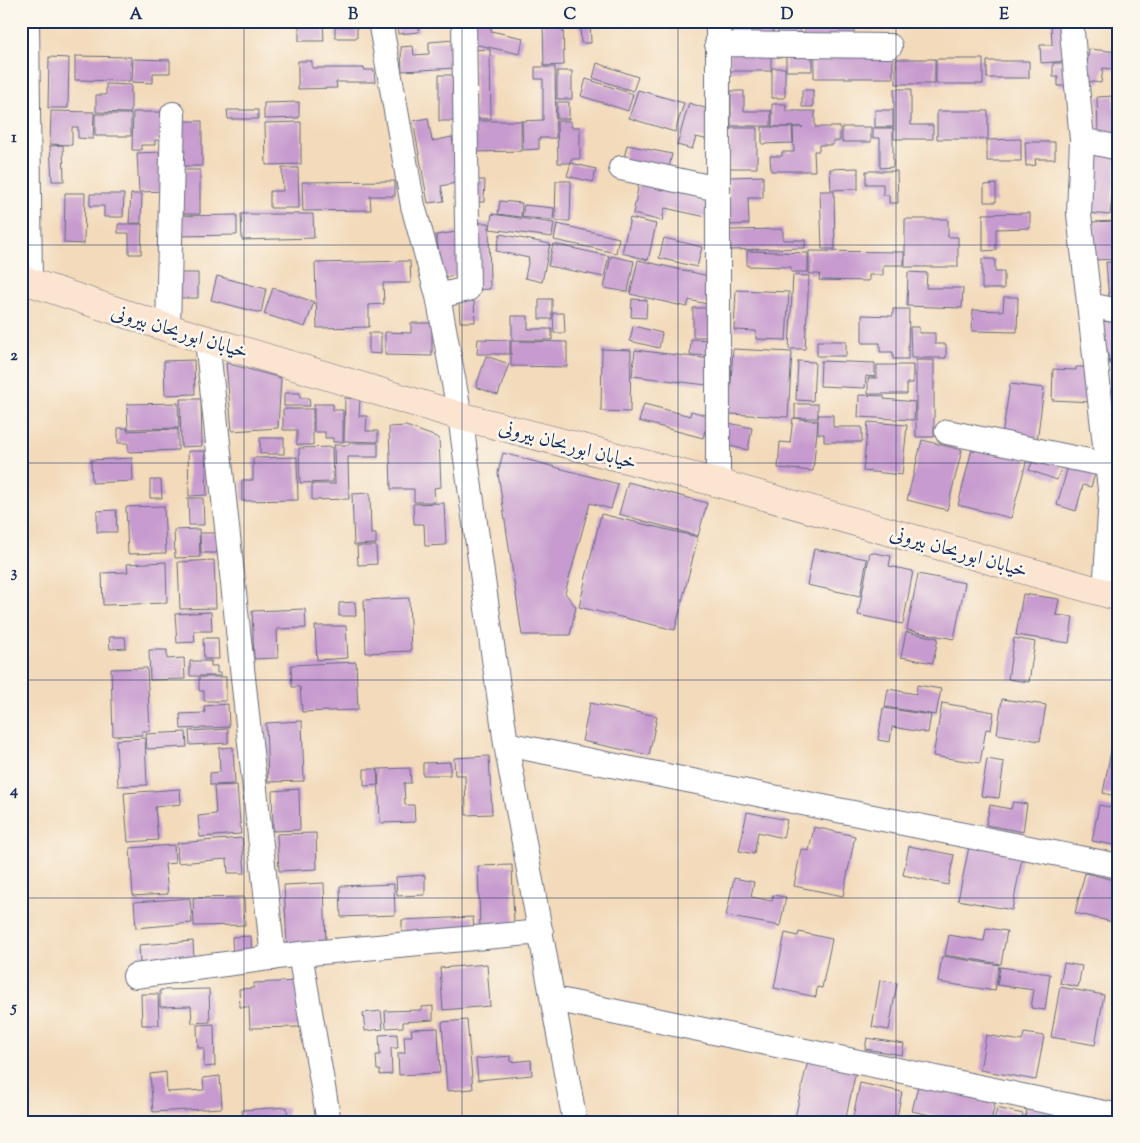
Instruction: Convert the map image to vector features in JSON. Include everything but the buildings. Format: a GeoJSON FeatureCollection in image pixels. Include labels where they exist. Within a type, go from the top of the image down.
{"type":"FeatureCollection","features":[{"type":"Feature","properties":{"kind":"street"},"geometry":{"type":"LineString","coordinates":[[26,281],[27,21]]}},
{"type":"Feature","properties":{"kind":"street"},"geometry":{"type":"LineString","coordinates":[[380,21],[413,206],[438,296],[460,416],[506,744],[575,1122]]}},
{"type":"Feature","properties":{"kind":"street"},"geometry":{"type":"LineString","coordinates":[[438,296],[468,289],[464,21]]}},
{"type":"Feature","properties":{"kind":"street"},"geometry":{"type":"LineString","coordinates":[[1071,21],[1082,140],[1079,214],[1111,498],[1112,595]]}},
{"type":"Feature","properties":{"kind":"street"},"geometry":{"type":"LineString","coordinates":[[718,483],[717,32],[890,46]]}},
{"type":"Feature","properties":{"kind":"street"},"geometry":{"type":"LineString","coordinates":[[168,328],[173,114]]}},
{"type":"Feature","properties":{"kind":"street"},"geometry":{"type":"LineString","coordinates":[[1082,140],[1119,148]]}},
{"type":"Feature","properties":{"kind":"street"},"geometry":{"type":"LineString","coordinates":[[621,168],[718,190]]}},
{"type":"Feature","properties":{"kind":"street","name":"خیابان ابوریحان بیرونی"},"geometry":{"type":"LineString","coordinates":[[26,281],[168,328],[460,416],[718,483],[1112,595]]}},
{"type":"Feature","properties":{"kind":"street"},"geometry":{"type":"LineString","coordinates":[[1089,305],[1119,311]]}},
{"type":"Feature","properties":{"kind":"street"},"geometry":{"type":"LineString","coordinates":[[207,340],[273,958]]}},
{"type":"Feature","properties":{"kind":"street"},"geometry":{"type":"LineString","coordinates":[[947,432],[1108,465]]}},
{"type":"Feature","properties":{"kind":"street"},"geometry":{"type":"LineString","coordinates":[[506,744],[1119,866]]}},
{"type":"Feature","properties":{"kind":"street"},"geometry":{"type":"LineString","coordinates":[[135,976],[300,954],[541,932]]}},
{"type":"Feature","properties":{"kind":"street"},"geometry":{"type":"LineString","coordinates":[[300,954],[329,1122]]}},
{"type":"Feature","properties":{"kind":"street"},"geometry":{"type":"LineString","coordinates":[[554,999],[1119,1116]]}}]}
